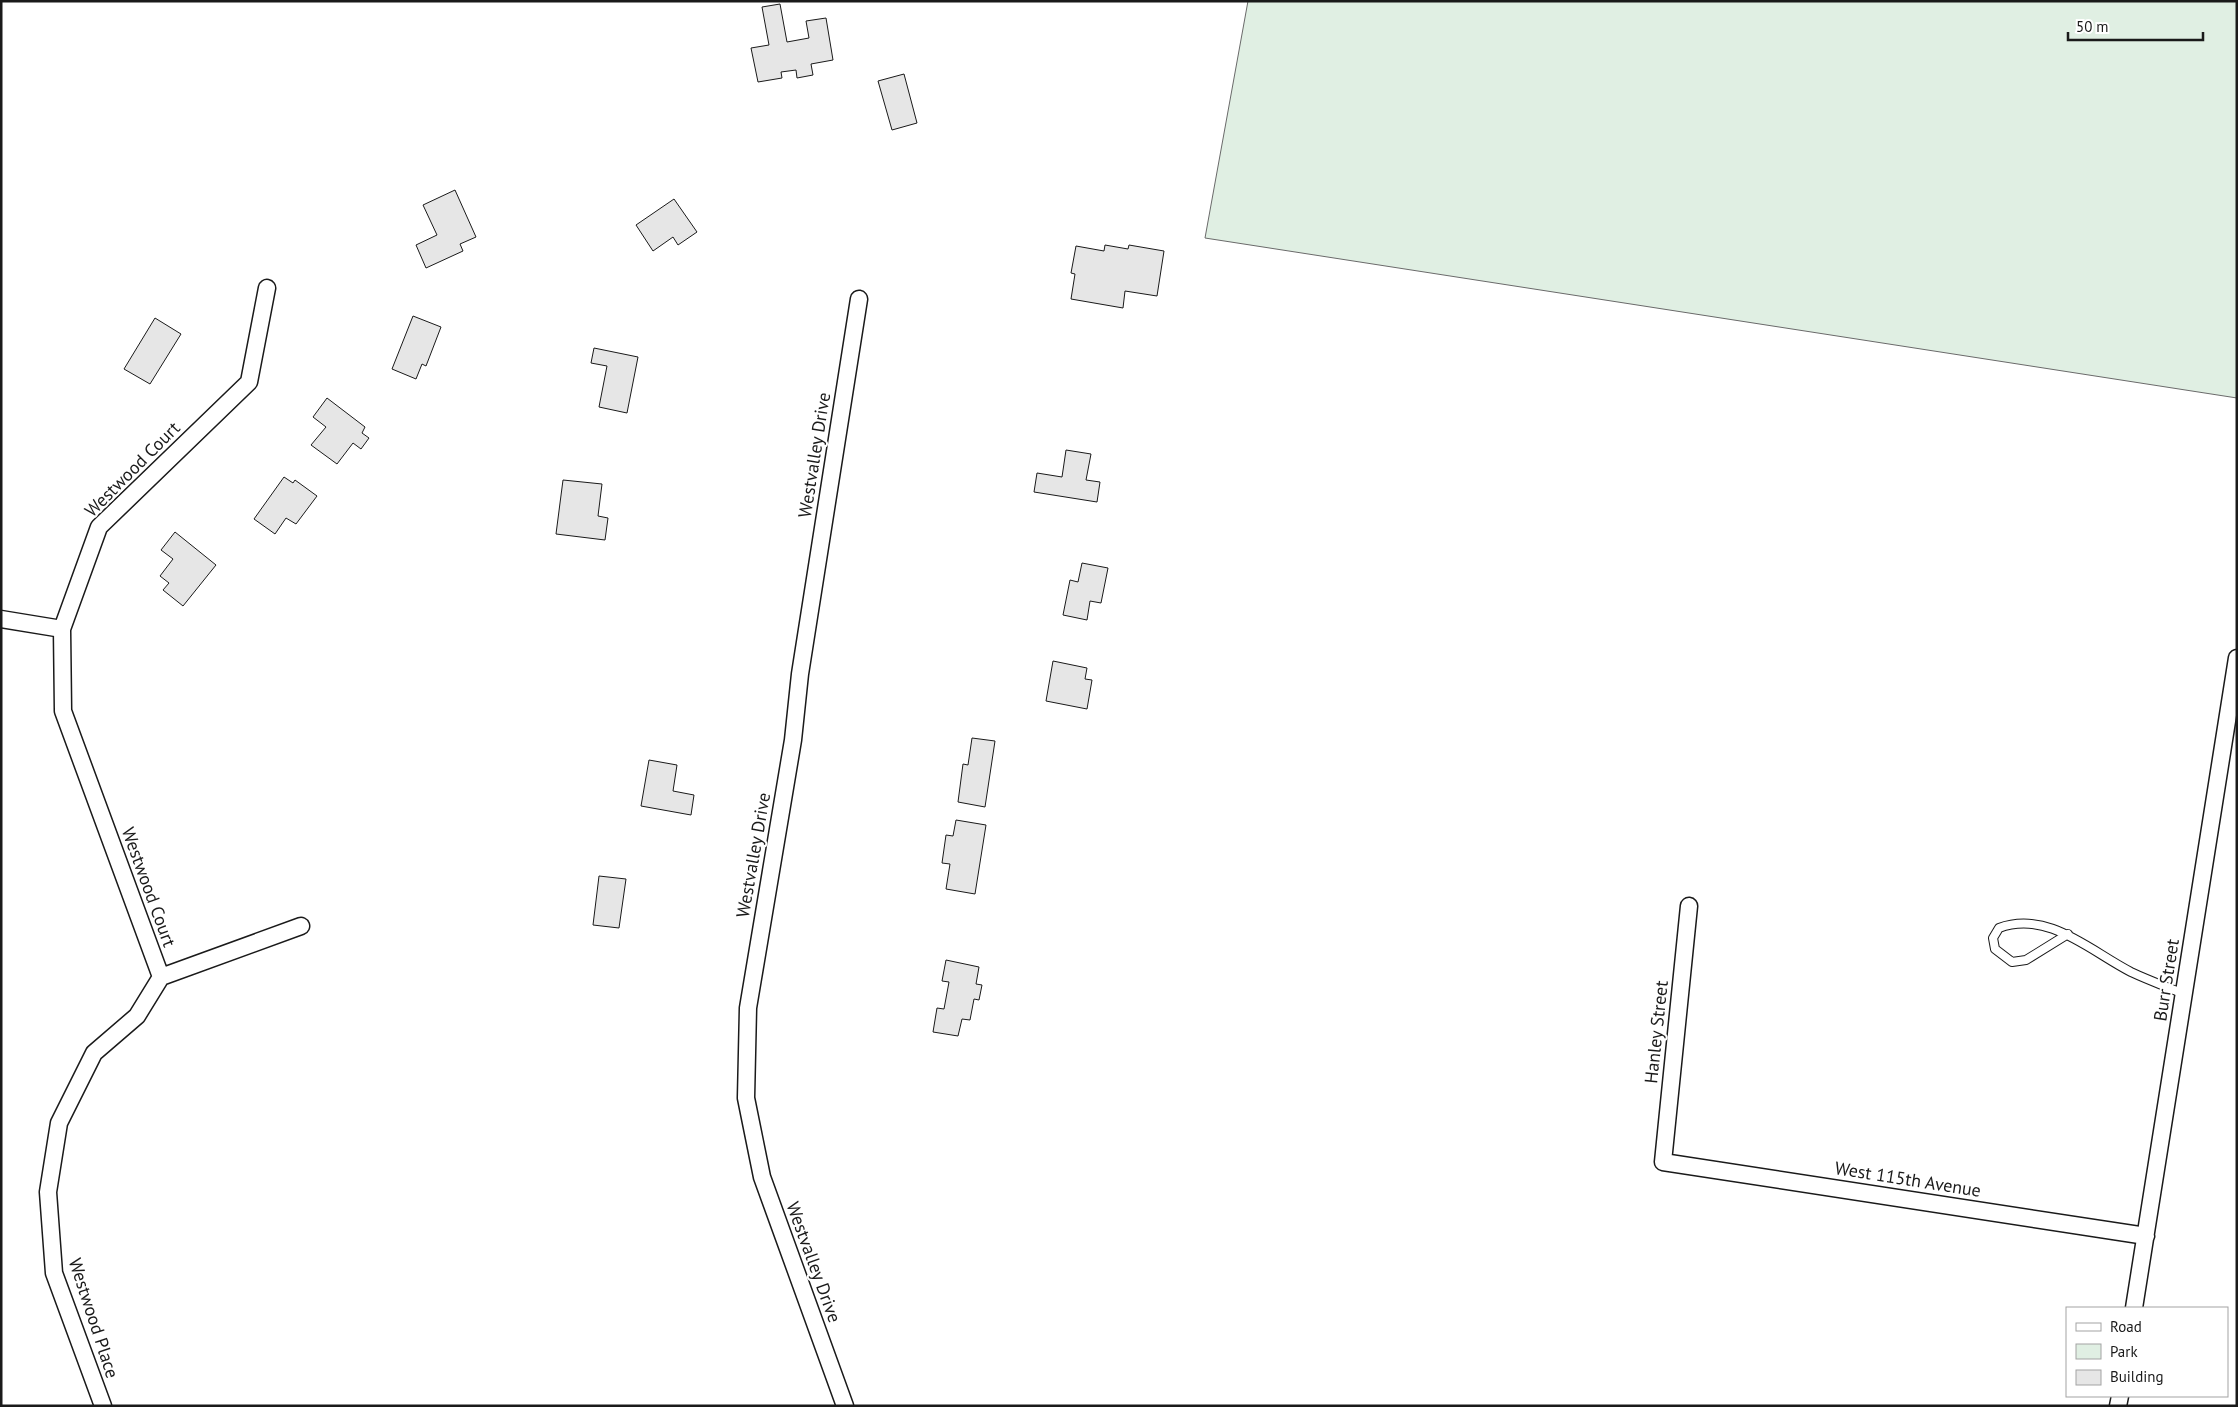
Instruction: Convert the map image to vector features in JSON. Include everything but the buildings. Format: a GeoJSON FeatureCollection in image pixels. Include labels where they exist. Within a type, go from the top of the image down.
{"type":"FeatureCollection","features":[{"type":"Feature","properties":{"kind":"street","name":"Westwood Court"},"geometry":{"type":"LineString","coordinates":[[161,978],[64,712],[62,629],[99,527],[249,382],[267,288]]}},
{"type":"Feature","properties":{"kind":"street","name":"Westvalley Drive"},"geometry":{"type":"LineString","coordinates":[[845,1406],[762,1177],[748,1112],[747,1042],[751,990],[793,740],[800,674],[859,299]]}},
{"type":"Feature","properties":{"kind":"street"},"geometry":{"type":"LineString","coordinates":[[1,619],[62,629]]}},
{"type":"Feature","properties":{"kind":"street","name":"Burr Street"},"geometry":{"type":"LineString","coordinates":[[2134,1307],[2237,658]]}},
{"type":"Feature","properties":{"kind":"street","name":"Hanley Street"},"geometry":{"type":"LineString","coordinates":[[1663,1162],[1689,906]]}},
{"type":"Feature","properties":{"kind":"street"},"geometry":{"type":"LineString","coordinates":[[161,978],[302,926]]}},
{"type":"Feature","properties":{"kind":"street","name":"Westwood Place"},"geometry":{"type":"LineString","coordinates":[[103,1406],[54,1273],[48,1192],[59,1123],[94,1053],[137,1016],[161,978]]}},
{"type":"Feature","properties":{"kind":"street","name":"West 115th Avenue"},"geometry":{"type":"LineString","coordinates":[[1663,1162],[2146,1236]]}},
{"type":"Feature","properties":{"kind":"lane"},"geometry":{"type":"LineString","coordinates":[[2068,934],[2026,960],[2012,962],[1995,948],[1993,938],[1999,928],[2011,924],[2040,925],[2068,934],[2131,972],[2184,994]]}},
{"type":"Feature","properties":{"kind":"green space"},"geometry":{"type":"Polygon","coordinates":[[[1248,1],[2237,1],[2237,398],[1205,238],[1248,1]]]}}]}
